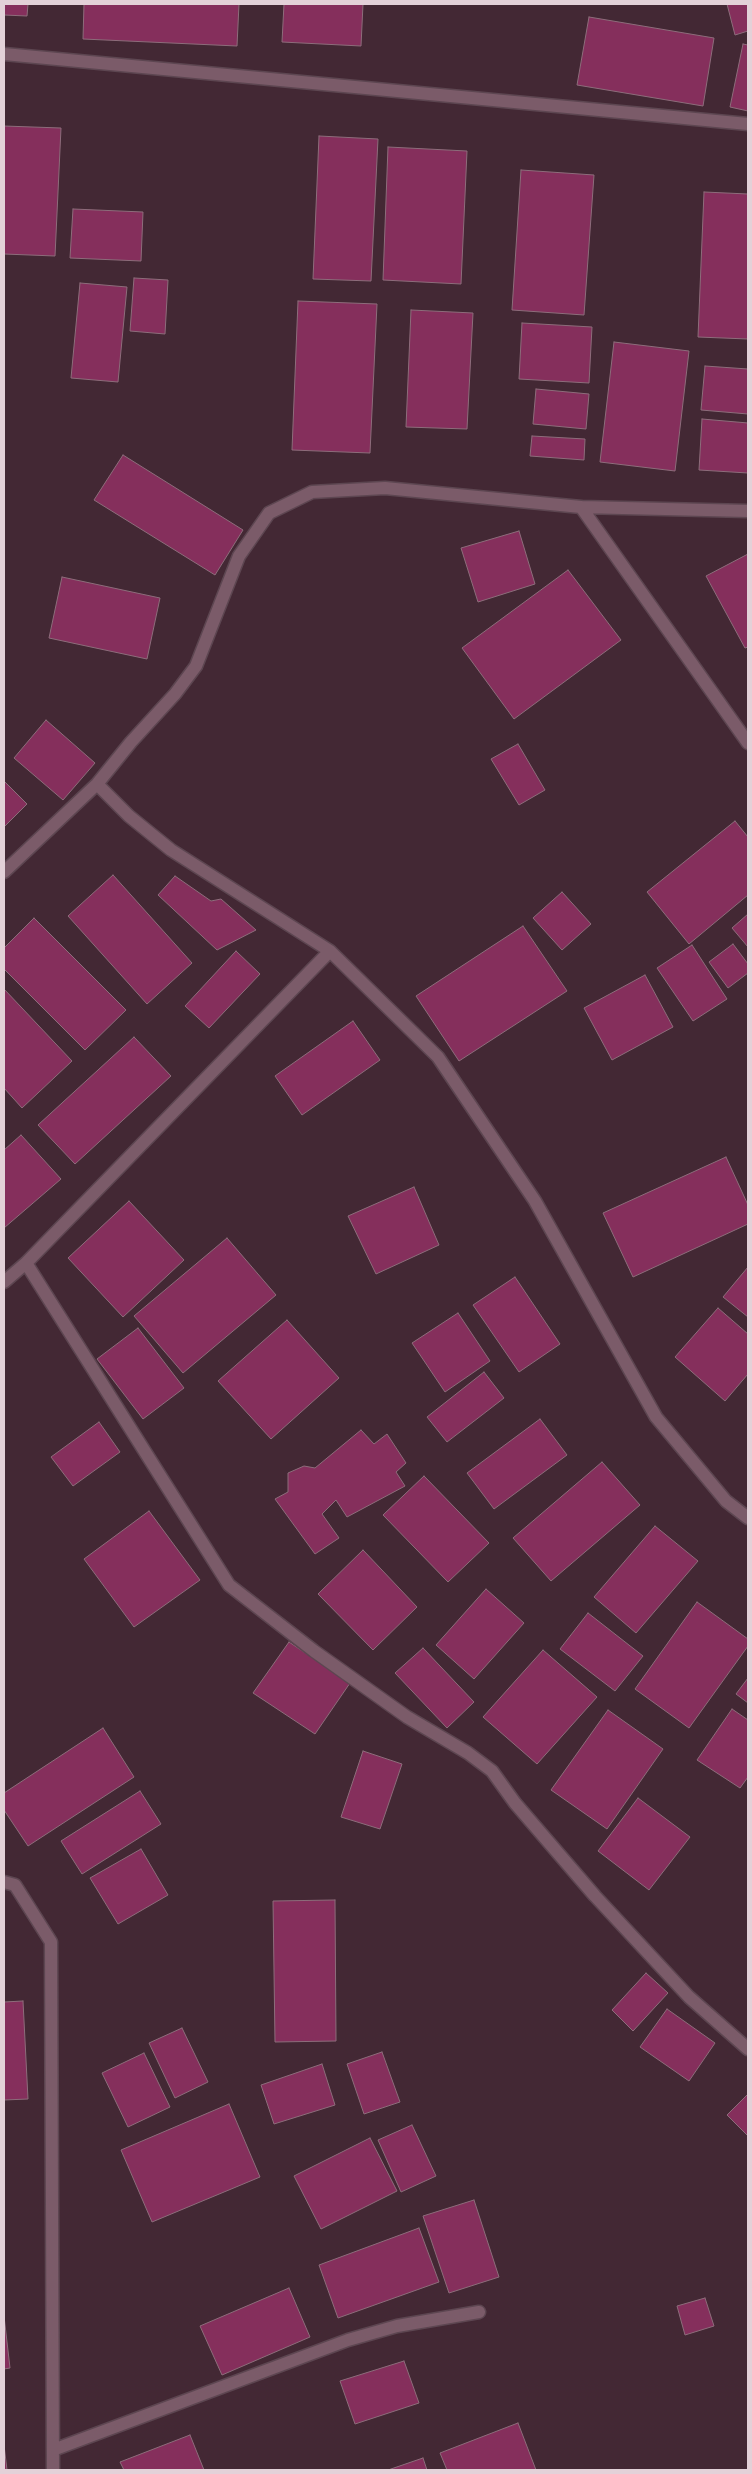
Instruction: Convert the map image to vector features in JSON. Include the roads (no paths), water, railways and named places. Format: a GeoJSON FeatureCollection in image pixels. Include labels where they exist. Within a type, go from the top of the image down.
{"type":"FeatureCollection","features":[{"type":"Feature","properties":{"kind":"street"},"geometry":{"type":"LineString","coordinates":[[4,54],[748,124]]}},
{"type":"Feature","properties":{"kind":"street"},"geometry":{"type":"LineString","coordinates":[[4,872],[97,784],[130,742],[175,694],[196,666],[239,556],[269,513],[312,492],[385,488],[581,507],[748,511]]}},
{"type":"Feature","properties":{"kind":"street"},"geometry":{"type":"LineString","coordinates":[[581,507],[748,743]]}},
{"type":"Feature","properties":{"kind":"street"},"geometry":{"type":"LineString","coordinates":[[97,784],[129,816],[171,850],[330,951],[438,1057],[535,1201],[656,1416],[726,1501],[748,1518]]}},
{"type":"Feature","properties":{"kind":"street"},"geometry":{"type":"LineString","coordinates":[[4,1282],[26,1263],[330,951]]}},
{"type":"Feature","properties":{"kind":"street"},"geometry":{"type":"LineString","coordinates":[[26,1263],[229,1585],[314,1651],[406,1718],[468,1753],[492,1771],[516,1803],[595,1896],[689,1996],[748,2049]]}},
{"type":"Feature","properties":{"kind":"street"},"geometry":{"type":"LineString","coordinates":[[4,1882],[16,1885],[51,1942],[53,2470]]}},
{"type":"Feature","properties":{"kind":"street"},"geometry":{"type":"LineString","coordinates":[[53,2450],[348,2340],[397,2326],[479,2312]]}}]}
